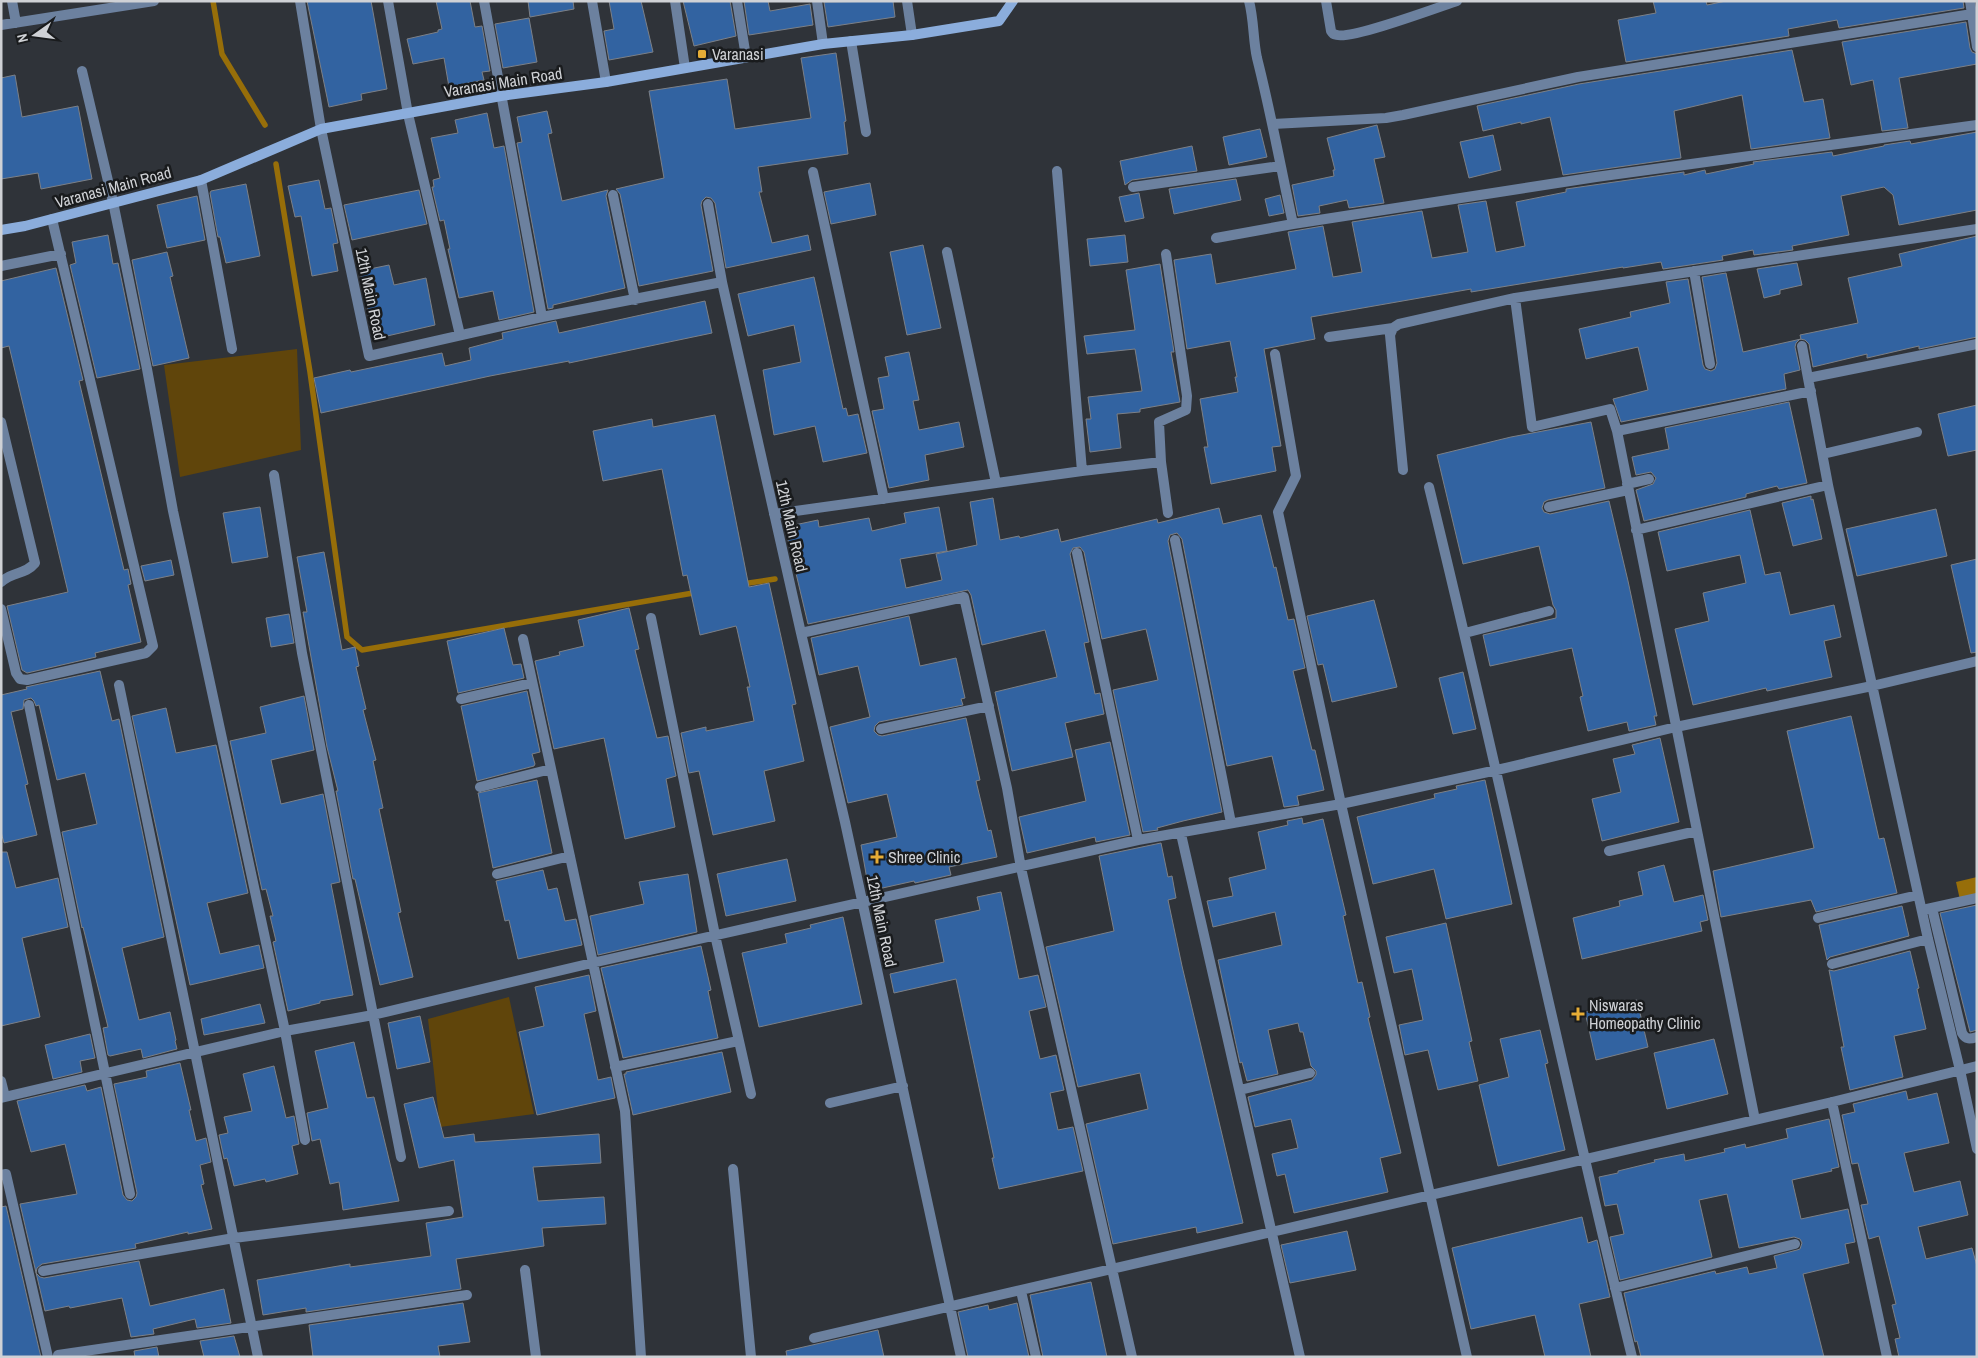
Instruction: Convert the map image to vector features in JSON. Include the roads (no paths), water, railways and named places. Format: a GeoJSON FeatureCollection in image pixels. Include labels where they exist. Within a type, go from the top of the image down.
{"type":"FeatureCollection","features":[{"type":"Feature","properties":{"kind":"street"},"geometry":{"type":"LineString","coordinates":[[12,1],[16,23]]}},
{"type":"Feature","properties":{"kind":"street"},"geometry":{"type":"LineString","coordinates":[[1,25],[106,5],[154,1]]}},
{"type":"Feature","properties":{"kind":"street"},"geometry":{"type":"LineString","coordinates":[[300,1],[322,128]]}},
{"type":"Feature","properties":{"kind":"street"},"geometry":{"type":"LineString","coordinates":[[388,1],[408,114],[460,335]]}},
{"type":"Feature","properties":{"kind":"street"},"geometry":{"type":"LineString","coordinates":[[484,1],[542,317]]}},
{"type":"Feature","properties":{"kind":"street"},"geometry":{"type":"LineString","coordinates":[[592,1],[606,82]]}},
{"type":"Feature","properties":{"kind":"street"},"geometry":{"type":"LineString","coordinates":[[675,1],[685,68]]}},
{"type":"Feature","properties":{"kind":"street"},"geometry":{"type":"LineString","coordinates":[[737,1],[746,57]]}},
{"type":"Feature","properties":{"kind":"street"},"geometry":{"type":"LineString","coordinates":[[817,1],[823,44]]}},
{"type":"Feature","properties":{"kind":"street"},"geometry":{"type":"LineString","coordinates":[[907,1],[912,35]]}},
{"type":"Feature","properties":{"kind":"street","name":"Varanasi Main Road"},"geometry":{"type":"LineString","coordinates":[[1,230],[52,219],[201,180],[322,128],[501,96],[606,82],[823,44],[912,35],[999,21],[1013,1]]}},
{"type":"Feature","properties":{"kind":"street"},"geometry":{"type":"LineString","coordinates":[[1249,1],[1257,57],[1274,124],[1280,166],[1293,224]]}},
{"type":"Feature","properties":{"kind":"street"},"geometry":{"type":"LineString","coordinates":[[1326,1],[1331,31],[1339,36],[1364,31],[1450,2]]}},
{"type":"Feature","properties":{"kind":"street"},"geometry":{"type":"LineString","coordinates":[[1970,1],[1977,47]]}},
{"type":"Feature","properties":{"kind":"street"},"geometry":{"type":"LineString","coordinates":[[1274,124],[1403,115],[1578,77],[1972,14]]}},
{"type":"Feature","properties":{"kind":"street"},"geometry":{"type":"LineString","coordinates":[[851,41],[866,132]]}},
{"type":"Feature","properties":{"kind":"street"},"geometry":{"type":"LineString","coordinates":[[82,71],[113,202],[147,369],[173,511],[285,1031],[305,1140]]}},
{"type":"Feature","properties":{"kind":"street"},"geometry":{"type":"LineString","coordinates":[[1216,238],[1293,224],[1596,177],[1977,125]]}},
{"type":"Feature","properties":{"kind":"street","name":"12th Main Road"},"geometry":{"type":"LineString","coordinates":[[322,128],[369,356],[542,317],[722,282],[863,903],[960,1357]]}},
{"type":"Feature","properties":{"kind":"street"},"geometry":{"type":"LineString","coordinates":[[1133,187],[1280,166]]}},
{"type":"Feature","properties":{"kind":"street"},"geometry":{"type":"LineString","coordinates":[[1057,171],[1082,471]]}},
{"type":"Feature","properties":{"kind":"street"},"geometry":{"type":"LineString","coordinates":[[813,172],[884,499]]}},
{"type":"Feature","properties":{"kind":"street"},"geometry":{"type":"LineString","coordinates":[[201,180],[232,349]]}},
{"type":"Feature","properties":{"kind":"street"},"geometry":{"type":"LineString","coordinates":[[613,194],[635,300]]}},
{"type":"Feature","properties":{"kind":"street"},"geometry":{"type":"LineString","coordinates":[[708,204],[722,282]]}},
{"type":"Feature","properties":{"kind":"street"},"geometry":{"type":"LineString","coordinates":[[1,609],[16,673],[20,679],[26,680],[146,653],[153,646],[52,219]]}},
{"type":"Feature","properties":{"kind":"street"},"geometry":{"type":"LineString","coordinates":[[1329,337],[1392,328],[1399,324],[1515,298],[1977,230]]}},
{"type":"Feature","properties":{"kind":"street"},"geometry":{"type":"LineString","coordinates":[[947,252],[996,483]]}},
{"type":"Feature","properties":{"kind":"street"},"geometry":{"type":"LineString","coordinates":[[1,266],[61,254]]}},
{"type":"Feature","properties":{"kind":"street"},"geometry":{"type":"LineString","coordinates":[[1166,254],[1187,396],[1186,410],[1159,422],[1161,462],[1168,513]]}},
{"type":"Feature","properties":{"kind":"street"},"geometry":{"type":"LineString","coordinates":[[1694,271],[1710,364]]}},
{"type":"Feature","properties":{"kind":"street"},"geometry":{"type":"LineString","coordinates":[[1515,298],[1532,427],[1610,409],[1617,431],[1754,1120]]}},
{"type":"Feature","properties":{"kind":"street"},"geometry":{"type":"LineString","coordinates":[[1392,328],[1390,334],[1403,470]]}},
{"type":"Feature","properties":{"kind":"street"},"geometry":{"type":"LineString","coordinates":[[1808,378],[1977,344]]}},
{"type":"Feature","properties":{"kind":"street"},"geometry":{"type":"LineString","coordinates":[[1802,346],[1828,485],[1918,895],[1927,909],[1947,971],[1947,993],[1960,1070],[1977,1149]]}},
{"type":"Feature","properties":{"kind":"street"},"geometry":{"type":"LineString","coordinates":[[1275,354],[1296,476],[1278,512],[1341,804],[1467,1357]]}},
{"type":"Feature","properties":{"kind":"street"},"geometry":{"type":"LineString","coordinates":[[1617,431],[1810,391]]}},
{"type":"Feature","properties":{"kind":"street"},"geometry":{"type":"LineString","coordinates":[[1,422],[36,562],[29,570],[7,576],[1,582]]}},
{"type":"Feature","properties":{"kind":"street"},"geometry":{"type":"LineString","coordinates":[[1823,454],[1918,432]]}},
{"type":"Feature","properties":{"kind":"street"},"geometry":{"type":"LineString","coordinates":[[774,514],[1082,471],[1161,462]]}},
{"type":"Feature","properties":{"kind":"street"},"geometry":{"type":"LineString","coordinates":[[274,475],[302,653],[401,1157]]}},
{"type":"Feature","properties":{"kind":"street"},"geometry":{"type":"LineString","coordinates":[[1549,507],[1649,480]]}},
{"type":"Feature","properties":{"kind":"street"},"geometry":{"type":"LineString","coordinates":[[1636,530],[1828,485]]}},
{"type":"Feature","properties":{"kind":"street"},"geometry":{"type":"LineString","coordinates":[[1429,487],[1498,770],[1585,1159],[1632,1357]]}},
{"type":"Feature","properties":{"kind":"street"},"geometry":{"type":"LineString","coordinates":[[1175,540],[1231,823]]}},
{"type":"Feature","properties":{"kind":"street"},"geometry":{"type":"LineString","coordinates":[[1077,553],[1138,840]]}},
{"type":"Feature","properties":{"kind":"street"},"geometry":{"type":"LineString","coordinates":[[801,633],[964,597],[1007,788],[1021,868],[1132,1357]]}},
{"type":"Feature","properties":{"kind":"street"},"geometry":{"type":"LineString","coordinates":[[1465,633],[1549,612]]}},
{"type":"Feature","properties":{"kind":"street"},"geometry":{"type":"LineString","coordinates":[[651,618],[738,1041],[751,1094]]}},
{"type":"Feature","properties":{"kind":"street"},"geometry":{"type":"LineString","coordinates":[[523,639],[625,1111],[641,1357]]}},
{"type":"Feature","properties":{"kind":"street"},"geometry":{"type":"LineString","coordinates":[[1,1081],[3,1097],[285,1031],[373,1015],[592,963],[1021,868],[1138,840],[1181,834],[1231,823],[1341,804],[1498,770],[1676,726],[1872,686],[1977,661]]}},
{"type":"Feature","properties":{"kind":"street"},"geometry":{"type":"LineString","coordinates":[[461,699],[532,682]]}},
{"type":"Feature","properties":{"kind":"street"},"geometry":{"type":"LineString","coordinates":[[119,685],[258,1357]]}},
{"type":"Feature","properties":{"kind":"street"},"geometry":{"type":"LineString","coordinates":[[28,705],[130,1194]]}},
{"type":"Feature","properties":{"kind":"street"},"geometry":{"type":"LineString","coordinates":[[881,729],[989,706]]}},
{"type":"Feature","properties":{"kind":"street"},"geometry":{"type":"LineString","coordinates":[[480,786],[551,769]]}},
{"type":"Feature","properties":{"kind":"street"},"geometry":{"type":"LineString","coordinates":[[1609,851],[1697,831]]}},
{"type":"Feature","properties":{"kind":"street"},"geometry":{"type":"LineString","coordinates":[[1181,834],[1300,1357]]}},
{"type":"Feature","properties":{"kind":"street"},"geometry":{"type":"LineString","coordinates":[[497,874],[570,856]]}},
{"type":"Feature","properties":{"kind":"street"},"geometry":{"type":"LineString","coordinates":[[1818,918],[1918,895]]}},
{"type":"Feature","properties":{"kind":"street"},"geometry":{"type":"LineString","coordinates":[[1927,909],[1977,898]]}},
{"type":"Feature","properties":{"kind":"street"},"geometry":{"type":"LineString","coordinates":[[1927,909],[1928,939],[1936,973],[1947,993]]}},
{"type":"Feature","properties":{"kind":"street"},"geometry":{"type":"LineString","coordinates":[[1832,964],[1928,939]]}},
{"type":"Feature","properties":{"kind":"street"},"geometry":{"type":"LineString","coordinates":[[1932,955],[1942,952]]}},
{"type":"Feature","properties":{"kind":"street"},"geometry":{"type":"LineString","coordinates":[[1936,973],[1947,971]]}},
{"type":"Feature","properties":{"kind":"street"},"geometry":{"type":"LineString","coordinates":[[1951,1012],[1964,1037],[1968,1039],[1977,1037]]}},
{"type":"Feature","properties":{"kind":"street"},"geometry":{"type":"LineString","coordinates":[[615,1067],[738,1041]]}},
{"type":"Feature","properties":{"kind":"street"},"geometry":{"type":"LineString","coordinates":[[814,1338],[1832,1102],[1977,1066]]}},
{"type":"Feature","properties":{"kind":"street"},"geometry":{"type":"LineString","coordinates":[[1240,1090],[1310,1073]]}},
{"type":"Feature","properties":{"kind":"street"},"geometry":{"type":"LineString","coordinates":[[830,1103],[903,1086]]}},
{"type":"Feature","properties":{"kind":"street"},"geometry":{"type":"LineString","coordinates":[[1832,1102],[1887,1357]]}},
{"type":"Feature","properties":{"kind":"street"},"geometry":{"type":"LineString","coordinates":[[733,1169],[752,1357]]}},
{"type":"Feature","properties":{"kind":"street"},"geometry":{"type":"LineString","coordinates":[[1,1175],[6,1174],[53,1356],[467,1295]]}},
{"type":"Feature","properties":{"kind":"street"},"geometry":{"type":"LineString","coordinates":[[43,1271],[234,1238],[449,1211]]}},
{"type":"Feature","properties":{"kind":"street"},"geometry":{"type":"LineString","coordinates":[[1615,1288],[1795,1244]]}},
{"type":"Feature","properties":{"kind":"street"},"geometry":{"type":"LineString","coordinates":[[525,1270],[536,1357]]}},
{"type":"Feature","properties":{"kind":"street"},"geometry":{"type":"LineString","coordinates":[[1021,1290],[1036,1357]]}},
{"type":"Feature","properties":{"kind":"waterway"},"geometry":{"type":"LineString","coordinates":[[213,1],[222,54],[265,125]]}},
{"type":"Feature","properties":{"kind":"waterway"},"geometry":{"type":"LineString","coordinates":[[276,164],[310,372],[347,637],[362,650],[699,592]]}},
{"type":"Feature","properties":{"kind":"waterway"},"geometry":{"type":"LineString","coordinates":[[742,584],[775,579]]}},
{"type":"Feature","properties":{"kind":"place","name":"Varanasi"},"geometry":{"type":"Point","coordinates":[702,54]}},
{"type":"Feature","properties":{"kind":"place","name":"Shree Clinic"},"geometry":{"type":"Point","coordinates":[877,857]}},
{"type":"Feature","properties":{"kind":"place","name":"Niswaras Homeopathy Clinic"},"geometry":{"type":"Point","coordinates":[1578,1014]}}]}
